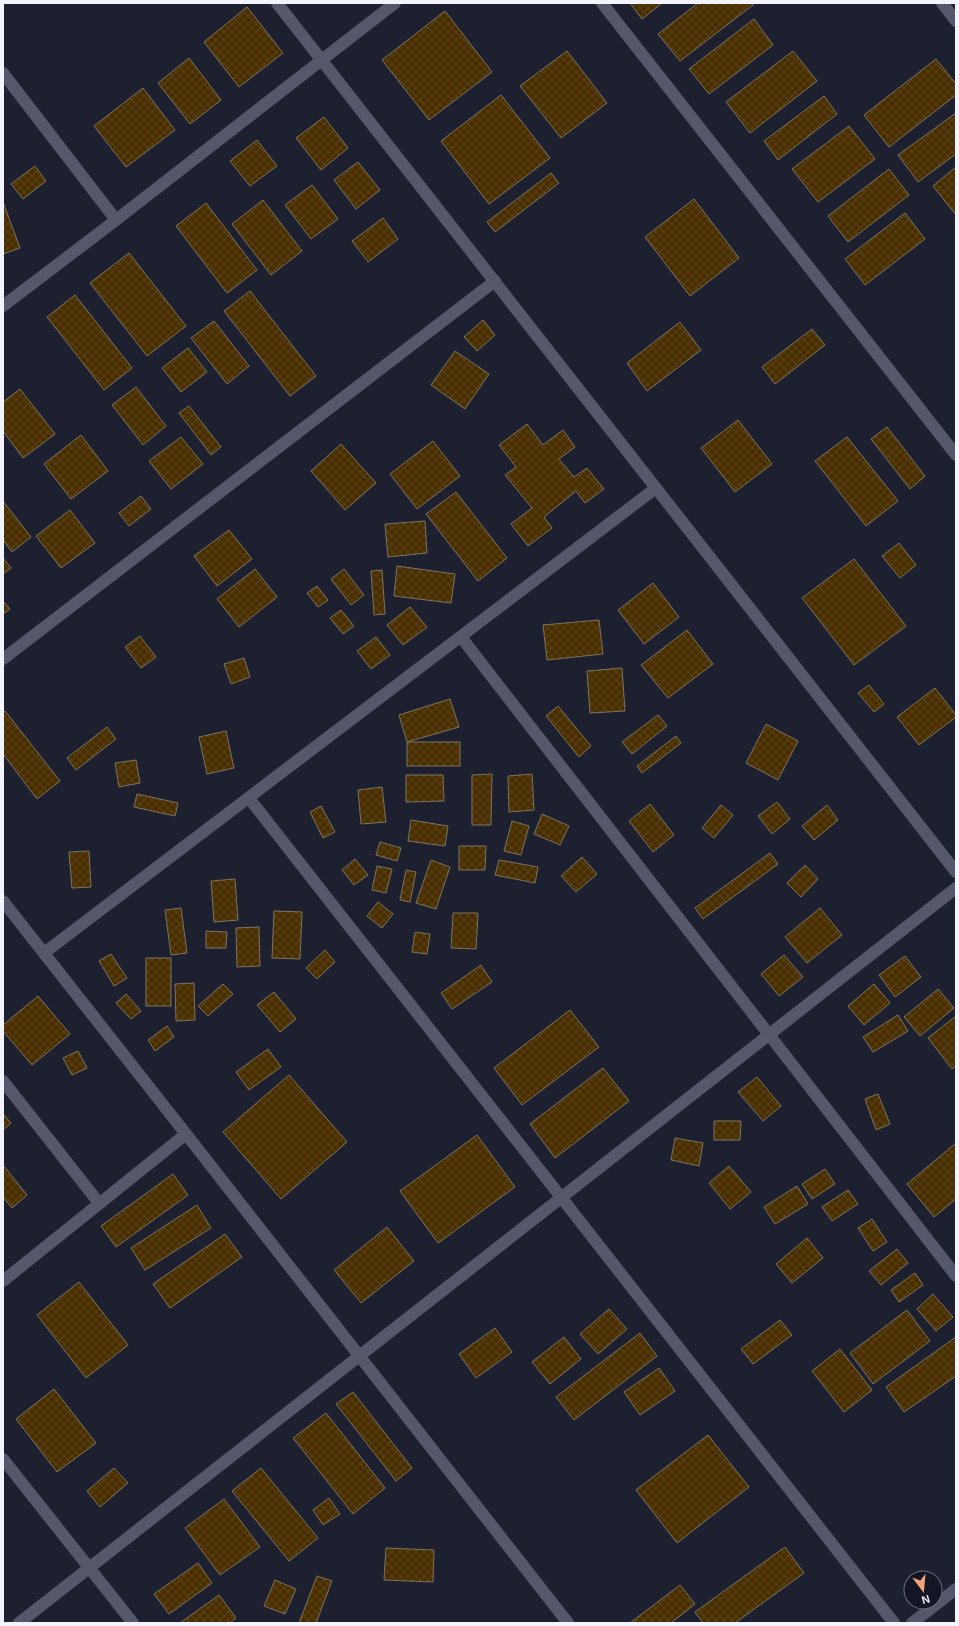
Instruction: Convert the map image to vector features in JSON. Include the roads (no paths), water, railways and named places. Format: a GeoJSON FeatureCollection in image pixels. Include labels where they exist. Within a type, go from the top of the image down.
{"type":"FeatureCollection","features":[{"type":"Feature","properties":{"kind":"street"},"geometry":{"type":"LineString","coordinates":[[277,3],[956,872]]}},
{"type":"Feature","properties":{"kind":"street"},"geometry":{"type":"LineString","coordinates":[[3,306],[395,3]]}},
{"type":"Feature","properties":{"kind":"street"},"geometry":{"type":"LineString","coordinates":[[602,3],[956,455]]}},
{"type":"Feature","properties":{"kind":"street"},"geometry":{"type":"LineString","coordinates":[[942,3],[956,21]]}},
{"type":"Feature","properties":{"kind":"street"},"geometry":{"type":"LineString","coordinates":[[3,73],[116,220]]}},
{"type":"Feature","properties":{"kind":"street"},"geometry":{"type":"LineString","coordinates":[[3,659],[495,281]]}},
{"type":"Feature","properties":{"kind":"street"},"geometry":{"type":"LineString","coordinates":[[44,953],[462,637],[656,488]]}},
{"type":"Feature","properties":{"kind":"street"},"geometry":{"type":"LineString","coordinates":[[462,637],[956,1276]]}},
{"type":"Feature","properties":{"kind":"street"},"geometry":{"type":"LineString","coordinates":[[249,798],[894,1623]]}},
{"type":"Feature","properties":{"kind":"street"},"geometry":{"type":"LineString","coordinates":[[19,1623],[956,888]]}},
{"type":"Feature","properties":{"kind":"street"},"geometry":{"type":"LineString","coordinates":[[3,901],[568,1623]]}},
{"type":"Feature","properties":{"kind":"street"},"geometry":{"type":"LineString","coordinates":[[3,1081],[99,1203]]}},
{"type":"Feature","properties":{"kind":"street"},"geometry":{"type":"LineString","coordinates":[[3,1281],[186,1134]]}},
{"type":"Feature","properties":{"kind":"street"},"geometry":{"type":"LineString","coordinates":[[3,1458],[133,1623]]}},
{"type":"Feature","properties":{"kind":"street"},"geometry":{"type":"LineString","coordinates":[[912,1623],[956,1589]]}}]}
